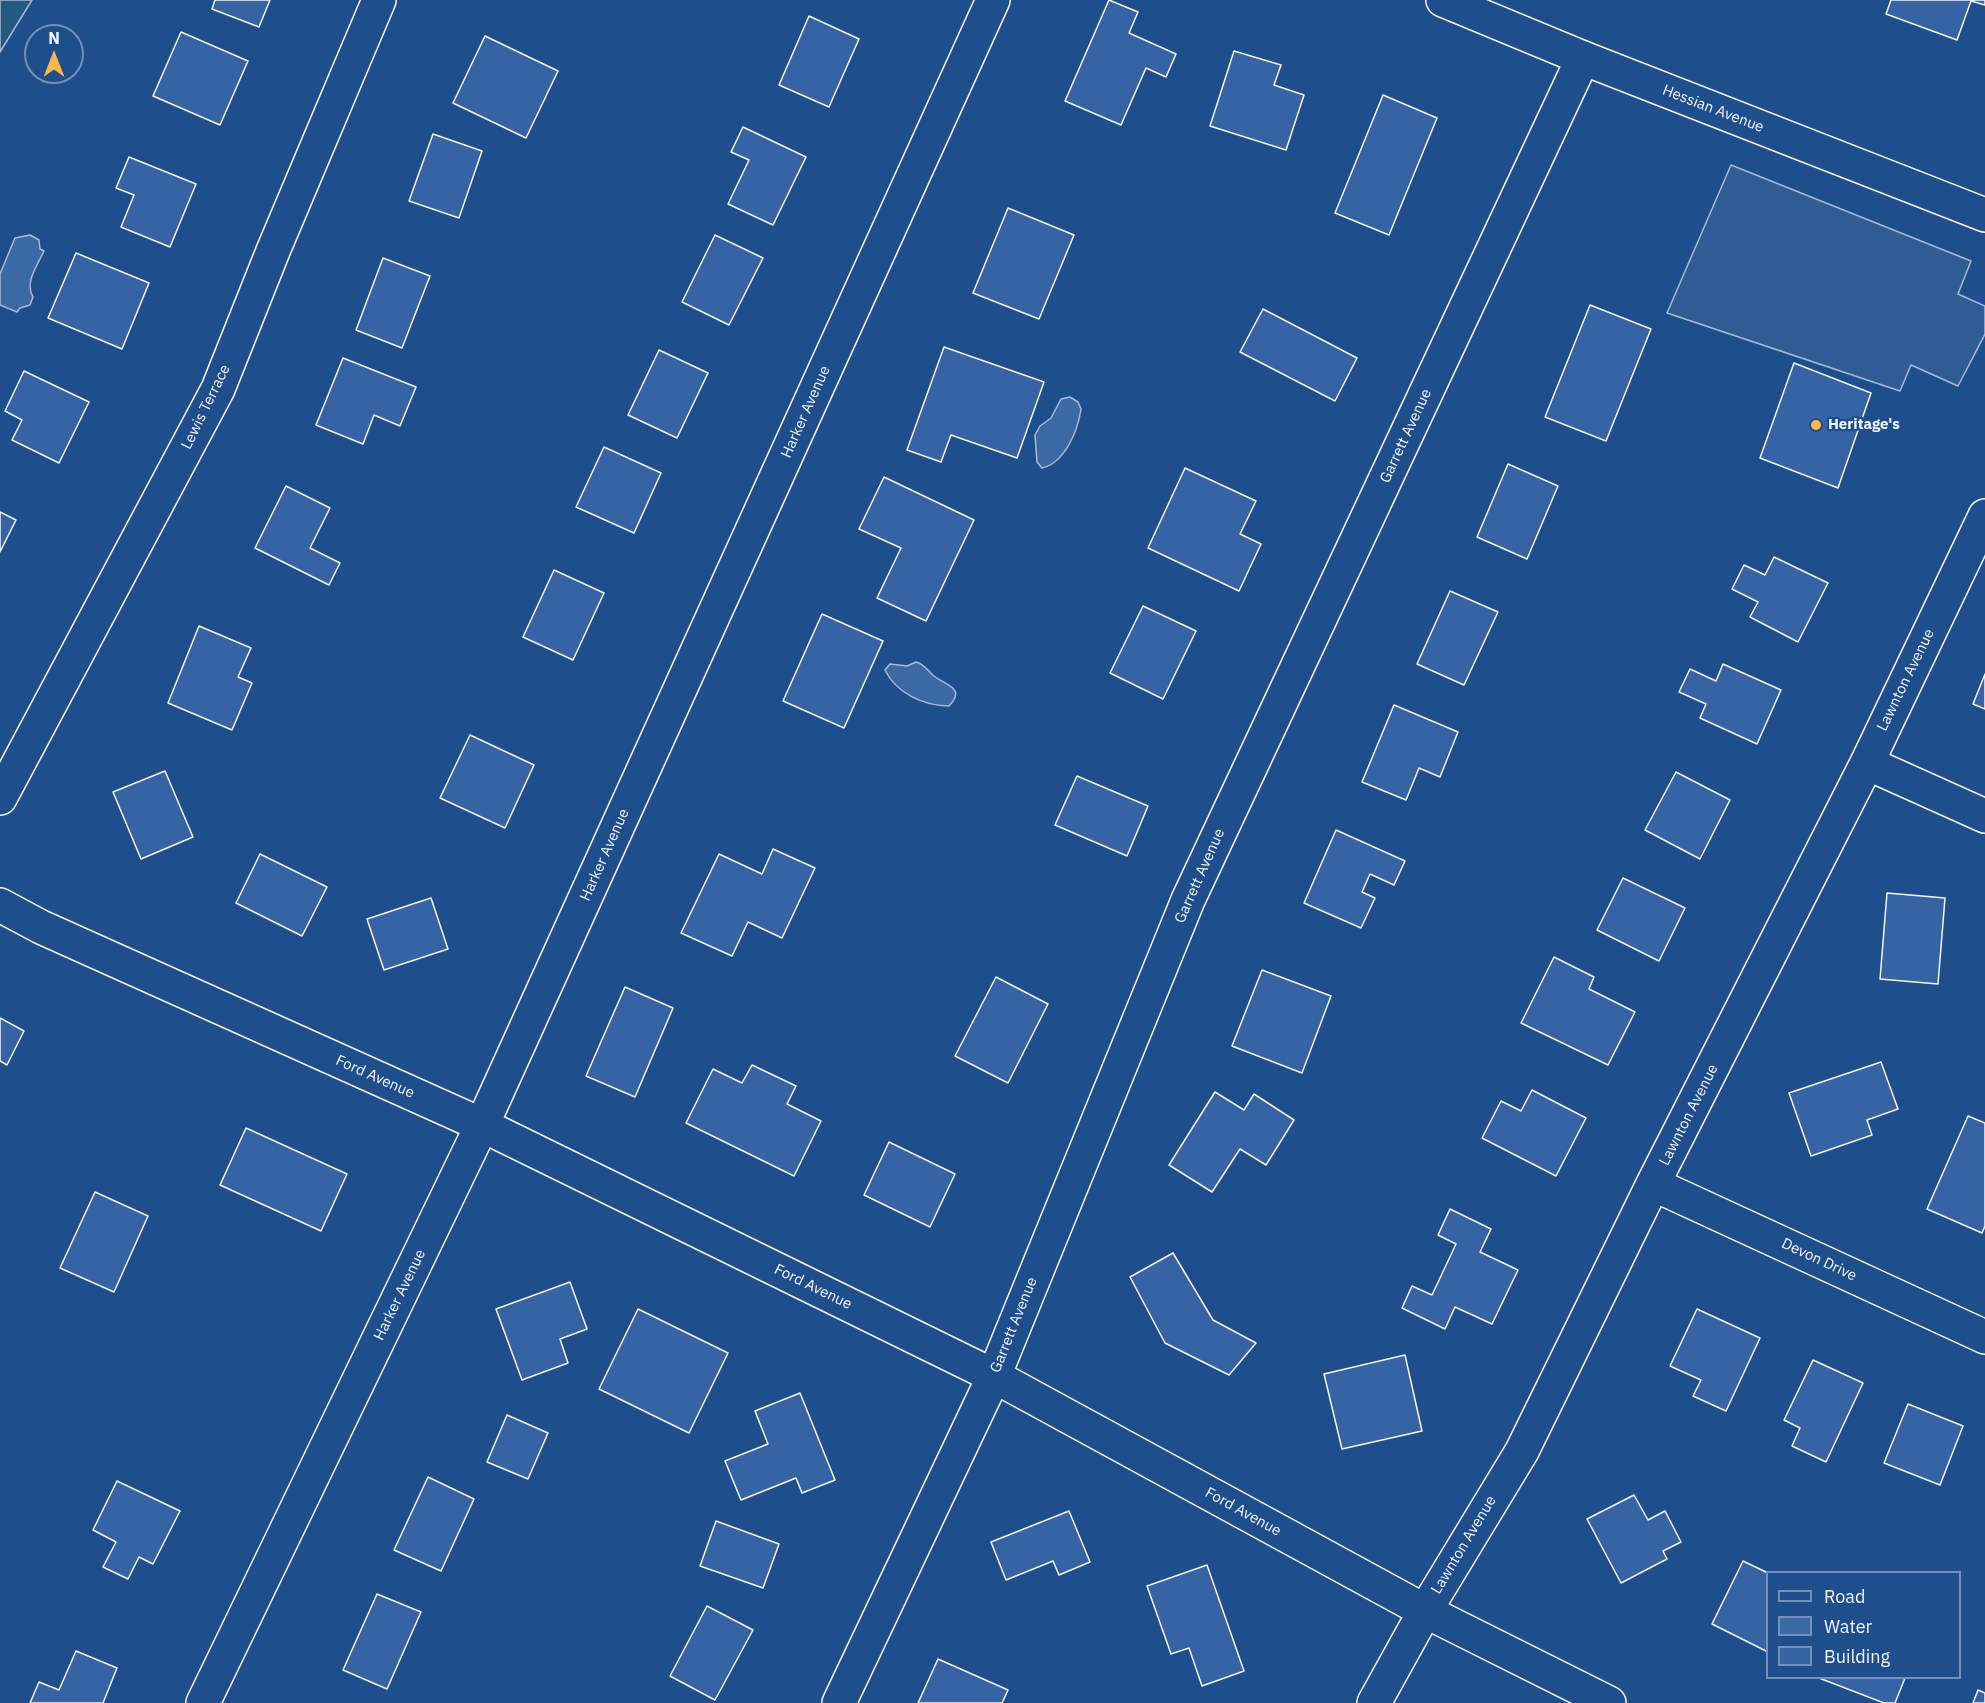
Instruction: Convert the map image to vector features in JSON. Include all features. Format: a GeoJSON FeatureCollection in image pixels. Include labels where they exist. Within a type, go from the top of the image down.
{"type":"FeatureCollection","features":[{"type":"Feature","properties":{"kind":"street","name":"Lewis Terrace"},"geometry":{"type":"LineString","coordinates":[[0,798],[218,389],[379,0]]}},
{"type":"Feature","properties":{"kind":"street","name":"Harker Avenue"},"geometry":{"type":"LineString","coordinates":[[203,1703],[482,1125],[993,0]]}},
{"type":"Feature","properties":{"kind":"street","name":"Hessian Avenue"},"geometry":{"type":"LineString","coordinates":[[1443,0],[1583,58],[1985,215]]}},
{"type":"Feature","properties":{"kind":"street","name":"Garrett Avenue"},"geometry":{"type":"LineString","coordinates":[[838,1703],[994,1376],[1188,900],[1583,58]]}},
{"type":"Feature","properties":{"kind":"street","name":"Lawnton Avenue"},"geometry":{"type":"LineString","coordinates":[[1374,1703],[1425,1611],[1522,1450],[1653,1184],[1867,763],[1985,516]]}},
{"type":"Feature","properties":{"kind":"street"},"geometry":{"type":"LineString","coordinates":[[1867,763],[1985,816]]}},
{"type":"Feature","properties":{"kind":"street","name":"Ford Avenue"},"geometry":{"type":"LineString","coordinates":[[0,905],[41,927],[482,1125],[994,1376],[1425,1611],[1609,1703]]}},
{"type":"Feature","properties":{"kind":"street","name":"Devon Drive"},"geometry":{"type":"LineString","coordinates":[[1653,1184],[1985,1336]]}},
{"type":"Feature","properties":{"kind":"shaded area"},"geometry":{"type":"Polygon","coordinates":[[[0,0],[32,0],[0,52],[0,0]]]}},
{"type":"Feature","properties":{"kind":"shaded area"},"geometry":{"type":"Polygon","coordinates":[[[1731,165],[1971,261],[1958,294],[1985,306],[1985,334],[1958,386],[1911,365],[1900,391],[1667,313],[1731,165]]]}},
{"type":"Feature","properties":{"kind":"water"},"geometry":{"type":"Polygon","coordinates":[[[30,235],[39,240],[40,249],[44,251],[31,280],[33,297],[30,305],[20,308],[17,312],[0,305],[0,274],[15,238],[30,235]]]}},
{"type":"Feature","properties":{"kind":"water"},"geometry":{"type":"Polygon","coordinates":[[[1070,397],[1078,402],[1081,409],[1077,426],[1064,453],[1050,465],[1042,468],[1037,462],[1035,435],[1040,426],[1051,418],[1061,399],[1070,397]]]}},
{"type":"Feature","properties":{"kind":"water"},"geometry":{"type":"Polygon","coordinates":[[[916,662],[953,688],[956,695],[949,706],[930,704],[912,697],[896,685],[885,670],[890,664],[907,666],[916,662]]]}},
{"type":"Feature","properties":{"kind":"building"},"geometry":{"type":"Polygon","coordinates":[[[215,0],[270,0],[259,27],[212,9],[215,0]]]}},
{"type":"Feature","properties":{"kind":"building"},"geometry":{"type":"Polygon","coordinates":[[[1109,0],[1138,12],[1129,33],[1176,54],[1166,77],[1146,68],[1121,125],[1065,101],[1109,0]]]}},
{"type":"Feature","properties":{"kind":"building"},"geometry":{"type":"Polygon","coordinates":[[[1891,0],[1985,0],[1985,5],[1971,1],[1957,40],[1886,14],[1891,0]]]}},
{"type":"Feature","properties":{"kind":"building"},"geometry":{"type":"Polygon","coordinates":[[[809,16],[859,39],[829,107],[779,85],[809,16]]]}},
{"type":"Feature","properties":{"kind":"building"},"geometry":{"type":"Polygon","coordinates":[[[181,32],[248,61],[220,125],[153,96],[181,32]]]}},
{"type":"Feature","properties":{"kind":"building"},"geometry":{"type":"Polygon","coordinates":[[[485,36],[558,71],[526,138],[453,103],[485,36]]]}},
{"type":"Feature","properties":{"kind":"building"},"geometry":{"type":"Polygon","coordinates":[[[1234,51],[1281,65],[1274,85],[1304,95],[1286,150],[1210,126],[1234,51]]]}},
{"type":"Feature","properties":{"kind":"building"},"geometry":{"type":"Polygon","coordinates":[[[1383,95],[1437,118],[1389,235],[1335,213],[1383,95]]]}},
{"type":"Feature","properties":{"kind":"building"},"geometry":{"type":"Polygon","coordinates":[[[743,127],[806,157],[773,225],[728,204],[749,160],[731,152],[743,127]]]}},
{"type":"Feature","properties":{"kind":"building"},"geometry":{"type":"Polygon","coordinates":[[[433,134],[482,151],[459,218],[409,201],[433,134]]]}},
{"type":"Feature","properties":{"kind":"building"},"geometry":{"type":"Polygon","coordinates":[[[129,157],[196,184],[170,247],[121,227],[134,195],[116,188],[129,157]]]}},
{"type":"Feature","properties":{"kind":"building"},"geometry":{"type":"Polygon","coordinates":[[[1008,208],[1074,235],[1039,319],[973,293],[1008,208]]]}},
{"type":"Feature","properties":{"kind":"building"},"geometry":{"type":"Polygon","coordinates":[[[715,235],[763,258],[729,325],[682,302],[715,235]]]}},
{"type":"Feature","properties":{"kind":"building"},"geometry":{"type":"Polygon","coordinates":[[[76,253],[149,283],[122,349],[48,318],[76,253]]]}},
{"type":"Feature","properties":{"kind":"building"},"geometry":{"type":"Polygon","coordinates":[[[383,258],[430,276],[402,348],[356,330],[383,258]]]}},
{"type":"Feature","properties":{"kind":"building"},"geometry":{"type":"Polygon","coordinates":[[[1590,305],[1651,329],[1606,441],[1545,417],[1590,305]]]}},
{"type":"Feature","properties":{"kind":"building"},"geometry":{"type":"Polygon","coordinates":[[[1263,309],[1357,358],[1335,401],[1240,352],[1263,309]]]}},
{"type":"Feature","properties":{"kind":"building"},"geometry":{"type":"Polygon","coordinates":[[[944,347],[1044,382],[1017,458],[951,435],[941,462],[907,450],[944,347]]]}},
{"type":"Feature","properties":{"kind":"building"},"geometry":{"type":"Polygon","coordinates":[[[659,350],[708,373],[677,438],[628,415],[659,350]]]}},
{"type":"Feature","properties":{"kind":"building"},"geometry":{"type":"Polygon","coordinates":[[[343,358],[416,387],[400,426],[374,415],[363,444],[316,425],[343,358]]]}},
{"type":"Feature","properties":{"kind":"building","name":"Heritage's"},"geometry":{"type":"Polygon","coordinates":[[[1794,363],[1871,393],[1838,488],[1760,458],[1794,363]]]}},
{"type":"Feature","properties":{"kind":"building"},"geometry":{"type":"Polygon","coordinates":[[[24,371],[89,402],[59,463],[12,440],[22,420],[5,411],[24,371]]]}},
{"type":"Feature","properties":{"kind":"building"},"geometry":{"type":"Polygon","coordinates":[[[604,447],[661,473],[634,533],[576,507],[604,447]]]}},
{"type":"Feature","properties":{"kind":"building"},"geometry":{"type":"Polygon","coordinates":[[[1508,464],[1558,486],[1527,559],[1477,537],[1508,464]]]}},
{"type":"Feature","properties":{"kind":"building"},"geometry":{"type":"Polygon","coordinates":[[[1185,468],[1256,501],[1240,534],[1261,544],[1239,591],[1148,548],[1185,468]]]}},
{"type":"Feature","properties":{"kind":"building"},"geometry":{"type":"Polygon","coordinates":[[[884,477],[974,520],[926,621],[877,598],[901,548],[859,529],[884,477]]]}},
{"type":"Feature","properties":{"kind":"building"},"geometry":{"type":"Polygon","coordinates":[[[286,486],[330,508],[310,548],[340,563],[329,585],[255,548],[286,486]]]}},
{"type":"Feature","properties":{"kind":"building"},"geometry":{"type":"Polygon","coordinates":[[[0,512],[16,520],[0,552],[0,512]]]}},
{"type":"Feature","properties":{"kind":"building"},"geometry":{"type":"Polygon","coordinates":[[[1774,557],[1828,583],[1798,642],[1750,617],[1758,602],[1732,589],[1744,565],[1765,575],[1774,557]]]}},
{"type":"Feature","properties":{"kind":"building"},"geometry":{"type":"Polygon","coordinates":[[[554,570],[604,593],[573,660],[523,637],[554,570]]]}},
{"type":"Feature","properties":{"kind":"building"},"geometry":{"type":"Polygon","coordinates":[[[1450,591],[1498,612],[1464,685],[1417,664],[1450,591]]]}},
{"type":"Feature","properties":{"kind":"building"},"geometry":{"type":"Polygon","coordinates":[[[1143,606],[1196,631],[1163,699],[1110,673],[1143,606]]]}},
{"type":"Feature","properties":{"kind":"building"},"geometry":{"type":"Polygon","coordinates":[[[822,614],[883,641],[844,728],[783,701],[822,614]]]}},
{"type":"Feature","properties":{"kind":"building"},"geometry":{"type":"Polygon","coordinates":[[[199,626],[251,648],[238,677],[252,683],[232,730],[168,703],[199,626]]]}},
{"type":"Feature","properties":{"kind":"building"},"geometry":{"type":"Polygon","coordinates":[[[1723,664],[1781,690],[1757,744],[1700,718],[1706,704],[1679,692],[1690,669],[1716,681],[1723,664]]]}},
{"type":"Feature","properties":{"kind":"building"},"geometry":{"type":"Polygon","coordinates":[[[1985,674],[1985,709],[1973,704],[1985,674]]]}},
{"type":"Feature","properties":{"kind":"building"},"geometry":{"type":"Polygon","coordinates":[[[1394,705],[1458,732],[1440,777],[1419,768],[1406,800],[1362,782],[1394,705]]]}},
{"type":"Feature","properties":{"kind":"building"},"geometry":{"type":"Polygon","coordinates":[[[470,735],[534,765],[505,828],[440,798],[470,735]]]}},
{"type":"Feature","properties":{"kind":"building"},"geometry":{"type":"Polygon","coordinates":[[[165,771],[193,837],[141,859],[113,792],[165,771]]]}},
{"type":"Feature","properties":{"kind":"building"},"geometry":{"type":"Polygon","coordinates":[[[1676,772],[1730,800],[1700,859],[1645,830],[1676,772]]]}},
{"type":"Feature","properties":{"kind":"building"},"geometry":{"type":"Polygon","coordinates":[[[1077,776],[1148,806],[1127,856],[1055,825],[1077,776]]]}},
{"type":"Feature","properties":{"kind":"building"},"geometry":{"type":"Polygon","coordinates":[[[1336,830],[1405,861],[1394,885],[1370,874],[1362,892],[1375,898],[1361,928],[1304,903],[1336,830]]]}},
{"type":"Feature","properties":{"kind":"building"},"geometry":{"type":"Polygon","coordinates":[[[773,849],[815,868],[782,938],[748,922],[732,956],[681,933],[719,854],[762,874],[773,849]]]}},
{"type":"Feature","properties":{"kind":"building"},"geometry":{"type":"Polygon","coordinates":[[[260,854],[327,887],[302,936],[236,903],[260,854]]]}},
{"type":"Feature","properties":{"kind":"building"},"geometry":{"type":"Polygon","coordinates":[[[1623,878],[1685,908],[1659,961],[1597,930],[1623,878]]]}},
{"type":"Feature","properties":{"kind":"building"},"geometry":{"type":"Polygon","coordinates":[[[1887,893],[1945,898],[1938,984],[1880,979],[1887,893]]]}},
{"type":"Feature","properties":{"kind":"building"},"geometry":{"type":"Polygon","coordinates":[[[431,898],[448,949],[384,970],[367,919],[431,898]]]}},
{"type":"Feature","properties":{"kind":"building"},"geometry":{"type":"Polygon","coordinates":[[[1554,957],[1594,977],[1589,989],[1635,1012],[1608,1065],[1521,1023],[1554,957]]]}},
{"type":"Feature","properties":{"kind":"building"},"geometry":{"type":"Polygon","coordinates":[[[1262,970],[1331,996],[1302,1073],[1232,1046],[1262,970]]]}},
{"type":"Feature","properties":{"kind":"building"},"geometry":{"type":"Polygon","coordinates":[[[996,977],[1048,1004],[1008,1083],[955,1056],[996,977]]]}},
{"type":"Feature","properties":{"kind":"building"},"geometry":{"type":"Polygon","coordinates":[[[625,987],[673,1008],[635,1097],[586,1076],[625,987]]]}},
{"type":"Feature","properties":{"kind":"building"},"geometry":{"type":"Polygon","coordinates":[[[0,1018],[24,1031],[7,1065],[0,1061],[0,1018]]]}},
{"type":"Feature","properties":{"kind":"building"},"geometry":{"type":"Polygon","coordinates":[[[1881,1062],[1898,1109],[1867,1120],[1872,1135],[1811,1156],[1789,1093],[1881,1062]]]}},
{"type":"Feature","properties":{"kind":"building"},"geometry":{"type":"Polygon","coordinates":[[[752,1065],[796,1086],[787,1104],[821,1121],[794,1176],[686,1123],[713,1069],[742,1083],[752,1065]]]}},
{"type":"Feature","properties":{"kind":"building"},"geometry":{"type":"Polygon","coordinates":[[[1532,1090],[1586,1118],[1556,1176],[1482,1138],[1501,1101],[1521,1111],[1532,1090]]]}},
{"type":"Feature","properties":{"kind":"building"},"geometry":{"type":"Polygon","coordinates":[[[1215,1092],[1244,1110],[1254,1094],[1294,1120],[1266,1165],[1240,1149],[1212,1192],[1169,1165],[1215,1092]]]}},
{"type":"Feature","properties":{"kind":"building"},"geometry":{"type":"Polygon","coordinates":[[[1968,1116],[1985,1123],[1985,1226],[1982,1233],[1927,1209],[1968,1116]]]}},
{"type":"Feature","properties":{"kind":"building"},"geometry":{"type":"Polygon","coordinates":[[[246,1128],[347,1174],[321,1231],[220,1185],[246,1128]]]}},
{"type":"Feature","properties":{"kind":"building"},"geometry":{"type":"Polygon","coordinates":[[[889,1142],[955,1174],[930,1227],[864,1195],[889,1142]]]}},
{"type":"Feature","properties":{"kind":"building"},"geometry":{"type":"Polygon","coordinates":[[[95,1192],[148,1216],[114,1292],[60,1268],[95,1192]]]}},
{"type":"Feature","properties":{"kind":"building"},"geometry":{"type":"Polygon","coordinates":[[[1450,1209],[1491,1229],[1480,1252],[1518,1270],[1492,1324],[1455,1307],[1445,1329],[1402,1308],[1412,1286],[1432,1295],[1456,1244],[1438,1235],[1450,1209]]]}},
{"type":"Feature","properties":{"kind":"building"},"geometry":{"type":"Polygon","coordinates":[[[1173,1253],[1213,1320],[1256,1343],[1229,1375],[1165,1343],[1130,1277],[1173,1253]]]}},
{"type":"Feature","properties":{"kind":"building"},"geometry":{"type":"Polygon","coordinates":[[[570,1282],[587,1329],[560,1339],[568,1363],[522,1380],[496,1309],[570,1282]]]}},
{"type":"Feature","properties":{"kind":"building"},"geometry":{"type":"Polygon","coordinates":[[[638,1309],[728,1353],[689,1433],[599,1389],[638,1309]]]}},
{"type":"Feature","properties":{"kind":"building"},"geometry":{"type":"Polygon","coordinates":[[[1697,1309],[1760,1338],[1726,1411],[1693,1396],[1701,1380],[1670,1366],[1697,1309]]]}},
{"type":"Feature","properties":{"kind":"building"},"geometry":{"type":"Polygon","coordinates":[[[1405,1355],[1422,1431],[1342,1449],[1324,1374],[1405,1355]]]}},
{"type":"Feature","properties":{"kind":"building"},"geometry":{"type":"Polygon","coordinates":[[[1813,1360],[1863,1383],[1826,1462],[1792,1446],[1800,1428],[1784,1420],[1813,1360]]]}},
{"type":"Feature","properties":{"kind":"building"},"geometry":{"type":"Polygon","coordinates":[[[800,1393],[835,1480],[802,1493],[796,1478],[741,1500],[725,1461],[768,1444],[755,1411],[800,1393]]]}},
{"type":"Feature","properties":{"kind":"building"},"geometry":{"type":"Polygon","coordinates":[[[1908,1404],[1963,1426],[1940,1485],[1884,1463],[1908,1404]]]}},
{"type":"Feature","properties":{"kind":"building"},"geometry":{"type":"Polygon","coordinates":[[[507,1415],[548,1433],[528,1479],[487,1462],[507,1415]]]}},
{"type":"Feature","properties":{"kind":"building"},"geometry":{"type":"Polygon","coordinates":[[[428,1477],[474,1499],[441,1571],[394,1550],[428,1477]]]}},
{"type":"Feature","properties":{"kind":"building"},"geometry":{"type":"Polygon","coordinates":[[[117,1481],[180,1511],[153,1564],[139,1557],[128,1579],[103,1567],[116,1542],[93,1530],[117,1481]]]}},
{"type":"Feature","properties":{"kind":"building"},"geometry":{"type":"Polygon","coordinates":[[[1634,1495],[1648,1520],[1665,1511],[1681,1542],[1663,1551],[1667,1559],[1621,1583],[1587,1519],[1634,1495]]]}},
{"type":"Feature","properties":{"kind":"building"},"geometry":{"type":"Polygon","coordinates":[[[1069,1511],[1090,1562],[1059,1575],[1053,1561],[1006,1580],[991,1542],[1069,1511]]]}},
{"type":"Feature","properties":{"kind":"building"},"geometry":{"type":"Polygon","coordinates":[[[716,1521],[779,1544],[763,1588],[700,1566],[716,1521]]]}},
{"type":"Feature","properties":{"kind":"building"},"geometry":{"type":"Polygon","coordinates":[[[1743,1561],[1766,1572],[1766,1651],[1712,1624],[1743,1561]]]}},
{"type":"Feature","properties":{"kind":"building"},"geometry":{"type":"Polygon","coordinates":[[[1207,1565],[1244,1671],[1202,1686],[1189,1648],[1171,1654],[1147,1586],[1207,1565]]]}},
{"type":"Feature","properties":{"kind":"building"},"geometry":{"type":"Polygon","coordinates":[[[377,1594],[421,1612],[387,1689],[343,1670],[377,1594]]]}},
{"type":"Feature","properties":{"kind":"building"},"geometry":{"type":"Polygon","coordinates":[[[707,1606],[753,1630],[715,1700],[670,1676],[707,1606]]]}},
{"type":"Feature","properties":{"kind":"building"},"geometry":{"type":"Polygon","coordinates":[[[76,1651],[117,1668],[103,1703],[30,1703],[39,1682],[59,1690],[76,1651]]]}},
{"type":"Feature","properties":{"kind":"building"},"geometry":{"type":"Polygon","coordinates":[[[938,1659],[1008,1690],[1002,1703],[918,1703],[938,1659]]]}},
{"type":"Feature","properties":{"kind":"building"},"geometry":{"type":"Polygon","coordinates":[[[1822,1679],[1905,1679],[1895,1703],[1884,1703],[1822,1679]]]}},
{"type":"Feature","properties":{"kind":"building"},"geometry":{"type":"Polygon","coordinates":[[[1978,1690],[1985,1693],[1985,1703],[1973,1703],[1978,1690]]]}},
{"type":"Feature","properties":{"kind":"place","name":"Heritage's"},"geometry":{"type":"Point","coordinates":[1816,425]}}]}
